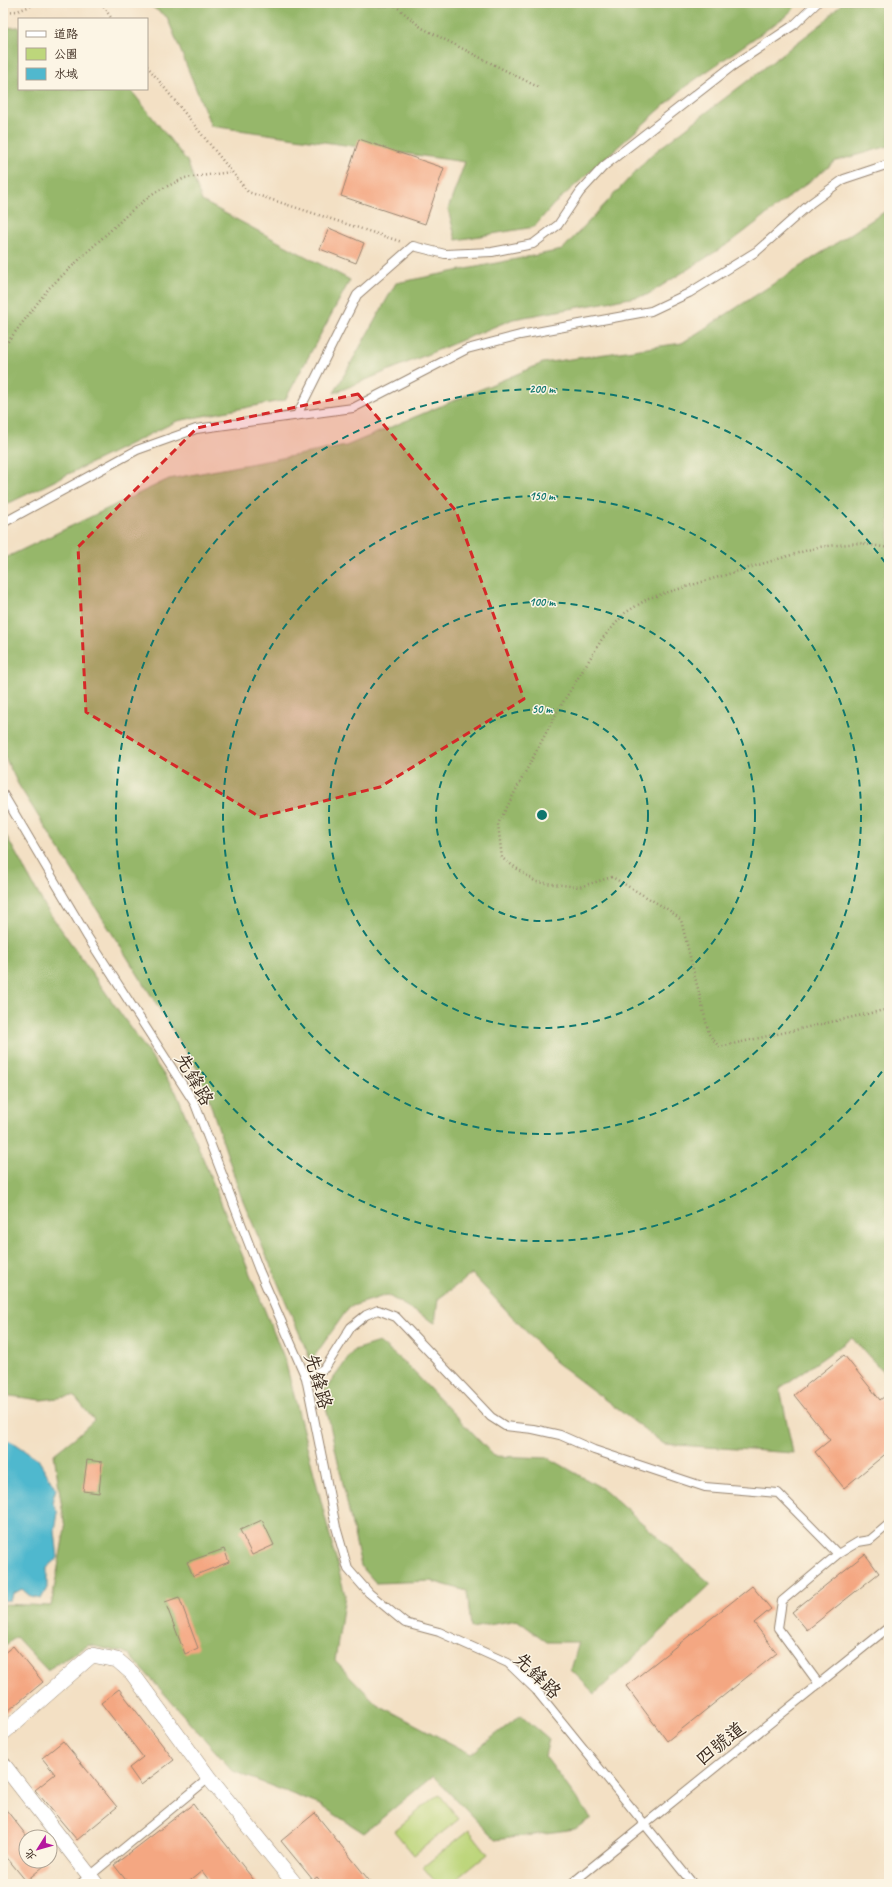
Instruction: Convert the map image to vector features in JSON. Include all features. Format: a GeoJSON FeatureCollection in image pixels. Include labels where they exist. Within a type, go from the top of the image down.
{"type":"FeatureCollection","features":[{"type":"Feature","properties":{"kind":"street"},"geometry":{"type":"LineString","coordinates":[[3,1733],[92,1655],[117,1660],[132,1673],[209,1778],[295,1884]]}},
{"type":"Feature","properties":{"kind":"street"},"geometry":{"type":"LineString","coordinates":[[3,1764],[88,1881]]}},
{"type":"Feature","properties":{"kind":"lane"},"geometry":{"type":"LineString","coordinates":[[297,415],[356,295],[413,246],[445,254],[492,252],[533,244],[558,225],[580,192],[604,166],[731,67],[794,25],[817,3]]}},
{"type":"Feature","properties":{"kind":"lane"},"geometry":{"type":"LineString","coordinates":[[3,523],[137,450],[196,429],[353,408],[467,349],[520,335],[651,311],[688,293],[757,251],[811,203],[844,179],[889,164]]}},
{"type":"Feature","properties":{"kind":"lane","name":"先鋒路"},"geometry":{"type":"LineString","coordinates":[[3,794],[87,936],[195,1104],[259,1270],[306,1378],[336,1527],[348,1568],[370,1593],[405,1623],[439,1632],[508,1663],[536,1690],[646,1824],[693,1884]]}},
{"type":"Feature","properties":{"kind":"lane"},"geometry":{"type":"LineString","coordinates":[[306,1378],[325,1368],[350,1327],[366,1315],[378,1310],[396,1317],[491,1417],[505,1426],[533,1429],[560,1435],[594,1450],[705,1486],[778,1493],[838,1554]]}},
{"type":"Feature","properties":{"kind":"lane"},"geometry":{"type":"LineString","coordinates":[[819,1684],[778,1628],[782,1601],[838,1554],[858,1542],[870,1540],[889,1524]]}},
{"type":"Feature","properties":{"kind":"lane","name":"四號道"},"geometry":{"type":"LineString","coordinates":[[571,1884],[889,1627]]}},
{"type":"Feature","properties":{"kind":"lane"},"geometry":{"type":"LineString","coordinates":[[88,1881],[209,1778]]}},
{"type":"Feature","properties":{"kind":"path"},"geometry":{"type":"LineString","coordinates":[[3,12],[17,11],[39,3]]}},
{"type":"Feature","properties":{"kind":"path"},"geometry":{"type":"LineString","coordinates":[[101,3],[111,18]]}},
{"type":"Feature","properties":{"kind":"path"},"geometry":{"type":"LineString","coordinates":[[392,3],[422,28],[540,88]]}},
{"type":"Feature","properties":{"kind":"path"},"geometry":{"type":"LineString","coordinates":[[148,67],[248,192],[413,246]]}},
{"type":"Feature","properties":{"kind":"path"},"geometry":{"type":"LineString","coordinates":[[3,348],[49,288],[130,212],[155,192],[185,178],[232,172]]}},
{"type":"Feature","properties":{"kind":"path"},"geometry":{"type":"LineString","coordinates":[[889,548],[859,542],[818,548],[649,598],[625,614],[598,645],[558,712],[498,824],[502,858],[536,882],[579,887],[612,877],[669,910],[681,920],[709,1034],[719,1047],[889,1009]]}},
{"type":"Feature","properties":{"kind":"highlighted area"},"geometry":{"type":"Polygon","coordinates":[[[358,394],[456,511],[524,699],[380,787],[260,817],[86,712],[78,547],[197,428],[358,394]]]}},
{"type":"Feature","properties":{"kind":"green space"},"geometry":{"type":"Polygon","coordinates":[[[146,3],[799,3],[786,16],[686,86],[553,205],[534,227],[456,240],[448,209],[465,162],[211,126],[167,17],[146,3]]]}},
{"type":"Feature","properties":{"kind":"green space"},"geometry":{"type":"Polygon","coordinates":[[[842,3],[889,3],[889,146],[836,161],[731,242],[647,295],[513,319],[334,393],[396,283],[562,250],[651,155],[824,22],[842,3]]]}},
{"type":"Feature","properties":{"kind":"green space"},"geometry":{"type":"Polygon","coordinates":[[[18,27],[18,90],[131,90],[187,161],[202,201],[350,280],[285,400],[177,421],[3,506],[3,28],[18,27]]]}},
{"type":"Feature","properties":{"kind":"green space"},"geometry":{"type":"Polygon","coordinates":[[[889,209],[889,1378],[852,1338],[780,1388],[793,1453],[664,1444],[555,1362],[472,1274],[438,1299],[435,1323],[387,1295],[349,1307],[311,1361],[241,1196],[200,1073],[18,784],[3,753],[3,559],[169,479],[346,446],[543,363],[682,343],[889,209]]]}},
{"type":"Feature","properties":{"kind":"green space"},"geometry":{"type":"Polygon","coordinates":[[[3,830],[46,908],[176,1092],[285,1360],[345,1595],[335,1661],[377,1704],[471,1754],[521,1715],[549,1739],[545,1756],[591,1818],[575,1829],[495,1840],[433,1776],[364,1833],[320,1805],[233,1771],[129,1654],[89,1645],[47,1670],[16,1637],[3,1647],[3,1604],[51,1606],[65,1528],[54,1454],[94,1420],[74,1396],[41,1400],[3,1395],[3,830]]]}},
{"type":"Feature","properties":{"kind":"green space"},"geometry":{"type":"Polygon","coordinates":[[[379,1342],[407,1365],[494,1456],[549,1458],[605,1490],[711,1584],[595,1694],[571,1670],[579,1642],[547,1642],[517,1620],[471,1628],[467,1591],[431,1581],[376,1583],[361,1566],[323,1393],[354,1350],[379,1342]]]}},
{"type":"Feature","properties":{"kind":"green space"},"geometry":{"type":"Polygon","coordinates":[[[439,1794],[459,1819],[414,1855],[394,1831],[439,1794]]]}},
{"type":"Feature","properties":{"kind":"green space"},"geometry":{"type":"Polygon","coordinates":[[[469,1830],[488,1854],[451,1884],[437,1884],[423,1867],[469,1830]]]}},
{"type":"Feature","properties":{"kind":"water"},"geometry":{"type":"Polygon","coordinates":[[[3,1438],[16,1444],[38,1459],[56,1489],[52,1502],[58,1513],[55,1531],[58,1558],[47,1568],[47,1588],[41,1599],[31,1597],[22,1589],[13,1594],[10,1600],[3,1601],[3,1438]]]}},
{"type":"Feature","properties":{"kind":"building"},"geometry":{"type":"Polygon","coordinates":[[[359,139],[444,168],[425,224],[341,196],[359,139]]]}},
{"type":"Feature","properties":{"kind":"building"},"geometry":{"type":"Polygon","coordinates":[[[329,228],[364,243],[356,263],[320,249],[329,228]]]}},
{"type":"Feature","properties":{"kind":"building"},"geometry":{"type":"Polygon","coordinates":[[[844,1355],[880,1400],[889,1393],[889,1451],[844,1488],[815,1452],[830,1440],[794,1395],[844,1355]]]}},
{"type":"Feature","properties":{"kind":"building"},"geometry":{"type":"Polygon","coordinates":[[[87,1460],[102,1462],[99,1493],[83,1491],[87,1460]]]}},
{"type":"Feature","properties":{"kind":"building"},"geometry":{"type":"Polygon","coordinates":[[[262,1520],[274,1545],[252,1555],[240,1530],[262,1520]]]}},
{"type":"Feature","properties":{"kind":"building"},"geometry":{"type":"Polygon","coordinates":[[[224,1549],[229,1562],[193,1576],[187,1562],[224,1549]]]}},
{"type":"Feature","properties":{"kind":"building"},"geometry":{"type":"Polygon","coordinates":[[[865,1554],[879,1573],[807,1630],[792,1612],[865,1554]]]}},
{"type":"Feature","properties":{"kind":"building"},"geometry":{"type":"Polygon","coordinates":[[[752,1586],[771,1609],[754,1623],[777,1653],[667,1741],[626,1686],[752,1586]]]}},
{"type":"Feature","properties":{"kind":"building"},"geometry":{"type":"Polygon","coordinates":[[[179,1597],[198,1648],[185,1654],[165,1602],[179,1597]]]}},
{"type":"Feature","properties":{"kind":"building"},"geometry":{"type":"Polygon","coordinates":[[[13,1646],[43,1682],[3,1715],[3,1654],[13,1646]]]}},
{"type":"Feature","properties":{"kind":"building"},"geometry":{"type":"Polygon","coordinates":[[[119,1689],[174,1760],[141,1785],[129,1768],[143,1757],[101,1703],[119,1689]]]}},
{"type":"Feature","properties":{"kind":"building"},"geometry":{"type":"Polygon","coordinates":[[[63,1741],[117,1807],[77,1840],[35,1790],[55,1774],[42,1758],[63,1741]]]}},
{"type":"Feature","properties":{"kind":"building"},"geometry":{"type":"Polygon","coordinates":[[[193,1804],[257,1884],[212,1884],[202,1871],[186,1884],[129,1884],[114,1865],[193,1804]]]}},
{"type":"Feature","properties":{"kind":"building"},"geometry":{"type":"Polygon","coordinates":[[[3,1806],[21,1829],[18,1829],[18,1869],[40,1869],[26,1881],[3,1853],[3,1806]]]}},
{"type":"Feature","properties":{"kind":"building"},"geometry":{"type":"Polygon","coordinates":[[[315,1813],[372,1884],[323,1884],[317,1877],[313,1880],[281,1841],[315,1813]]]}}]}
